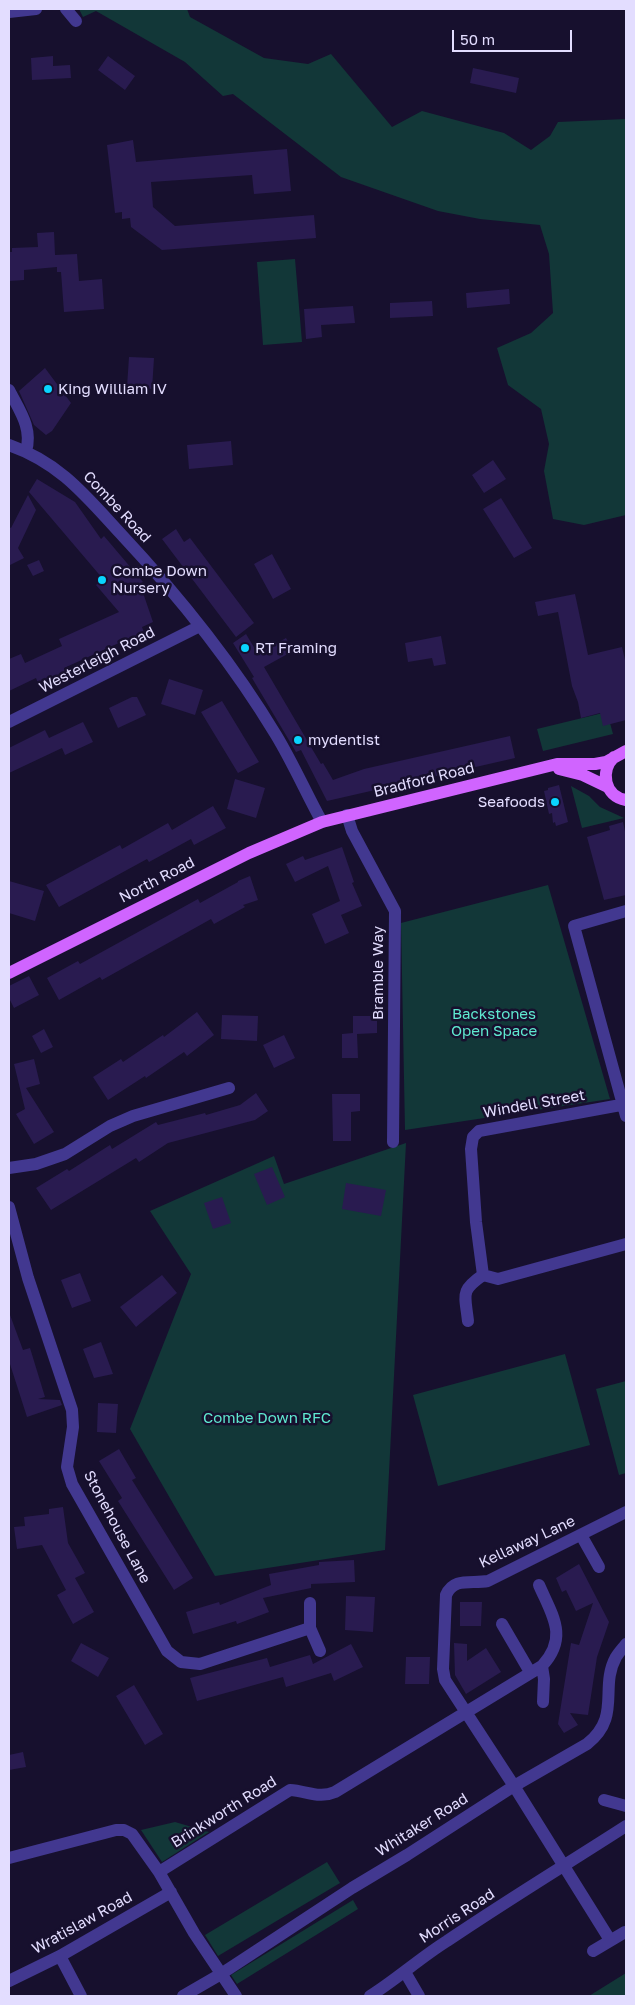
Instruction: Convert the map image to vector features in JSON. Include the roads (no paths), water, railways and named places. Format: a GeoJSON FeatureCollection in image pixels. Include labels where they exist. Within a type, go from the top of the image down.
{"type":"FeatureCollection","features":[{"type":"Feature","properties":{"kind":"main road","name":"Bradford Road"},"geometry":{"type":"LineString","coordinates":[[322,822],[564,763],[595,764],[606,762],[621,753]]}},
{"type":"Feature","properties":{"kind":"main road","name":"Bradford Road"},"geometry":{"type":"LineString","coordinates":[[621,753],[609,762],[605,772],[608,787],[613,794],[625,801]]}},
{"type":"Feature","properties":{"kind":"main road","name":"Bradford Road"},"geometry":{"type":"LineString","coordinates":[[534,770],[565,770],[583,775],[608,787]]}},
{"type":"Feature","properties":{"kind":"main road","name":"North Road"},"geometry":{"type":"LineString","coordinates":[[9,972],[249,852],[322,822]]}},
{"type":"Feature","properties":{"kind":"street"},"geometry":{"type":"LineString","coordinates":[[9,12],[36,9]]}},
{"type":"Feature","properties":{"kind":"street"},"geometry":{"type":"LineString","coordinates":[[66,9],[76,21]]}},
{"type":"Feature","properties":{"kind":"street"},"geometry":{"type":"LineString","coordinates":[[9,390],[27,425],[29,441],[26,451]]}},
{"type":"Feature","properties":{"kind":"street","name":"Combe Road"},"geometry":{"type":"LineString","coordinates":[[9,445],[26,451],[54,466],[80,489],[200,626],[237,676],[275,733],[322,822]]}},
{"type":"Feature","properties":{"kind":"street","name":"Westerleigh Road"},"geometry":{"type":"LineString","coordinates":[[9,722],[200,626]]}},
{"type":"Feature","properties":{"kind":"street","name":"Bramble Way"},"geometry":{"type":"LineString","coordinates":[[347,815],[352,831],[395,911],[393,1142]]}},
{"type":"Feature","properties":{"kind":"street","name":"Windell Street"},"geometry":{"type":"LineString","coordinates":[[483,1275],[476,1222],[471,1149],[473,1137],[479,1130],[625,1108],[574,926],[626,911]]}},
{"type":"Feature","properties":{"kind":"street"},"geometry":{"type":"LineString","coordinates":[[9,1168],[36,1164],[65,1154],[110,1126],[133,1116],[230,1088]]}},
{"type":"Feature","properties":{"kind":"street","name":"Stonehouse Lane"},"geometry":{"type":"LineString","coordinates":[[9,1207],[28,1278],[72,1410],[73,1428],[68,1468],[72,1484],[167,1651],[181,1662],[200,1664],[310,1628]]}},
{"type":"Feature","properties":{"kind":"street"},"geometry":{"type":"LineString","coordinates":[[468,1321],[465,1294],[469,1285],[483,1275],[498,1279],[626,1244]]}},
{"type":"Feature","properties":{"kind":"street","name":"Kellaway Lane"},"geometry":{"type":"LineString","coordinates":[[610,1940],[565,1866],[445,1680],[443,1669],[446,1595],[450,1586],[455,1583],[488,1581],[626,1512]]}},
{"type":"Feature","properties":{"kind":"street"},"geometry":{"type":"LineString","coordinates":[[581,1535],[599,1567]]}},
{"type":"Feature","properties":{"kind":"street"},"geometry":{"type":"LineString","coordinates":[[539,1585],[557,1626],[558,1634],[550,1657],[542,1666],[544,1679],[543,1702]]}},
{"type":"Feature","properties":{"kind":"street"},"geometry":{"type":"LineString","coordinates":[[310,1603],[310,1628],[320,1650]]}},
{"type":"Feature","properties":{"kind":"street"},"geometry":{"type":"LineString","coordinates":[[502,1624],[530,1672]]}},
{"type":"Feature","properties":{"kind":"street","name":"Whitaker Road"},"geometry":{"type":"LineString","coordinates":[[183,1996],[221,1974],[352,1888],[514,1786],[576,1751],[596,1737],[607,1718],[611,1672],[616,1657],[626,1644]]}},
{"type":"Feature","properties":{"kind":"street","name":"Brinkworth Road"},"geometry":{"type":"LineString","coordinates":[[159,1872],[290,1790],[317,1796],[335,1792],[542,1666]]}},
{"type":"Feature","properties":{"kind":"street"},"geometry":{"type":"LineString","coordinates":[[604,1800],[626,1806]]}},
{"type":"Feature","properties":{"kind":"street","name":"Morris Road"},"geometry":{"type":"LineString","coordinates":[[370,1996],[448,1940],[626,1826]]}},
{"type":"Feature","properties":{"kind":"street"},"geometry":{"type":"LineString","coordinates":[[9,1858],[116,1830],[124,1830],[132,1834],[159,1872],[194,1933],[236,1996]]}},
{"type":"Feature","properties":{"kind":"street","name":"Wratislaw Road"},"geometry":{"type":"LineString","coordinates":[[9,1981],[60,1956],[171,1892]]}},
{"type":"Feature","properties":{"kind":"street"},"geometry":{"type":"LineString","coordinates":[[593,1950],[624,1932]]}},
{"type":"Feature","properties":{"kind":"street"},"geometry":{"type":"LineString","coordinates":[[60,1956],[81,1996]]}},
{"type":"Feature","properties":{"kind":"street"},"geometry":{"type":"LineString","coordinates":[[405,1972],[419,1996]]}},
{"type":"Feature","properties":{"kind":"place","name":"King William IV"},"geometry":{"type":"Point","coordinates":[48,389]}},
{"type":"Feature","properties":{"kind":"place","name":"Combe Down Nursery"},"geometry":{"type":"Point","coordinates":[102,580]}},
{"type":"Feature","properties":{"kind":"place","name":"RT Framing"},"geometry":{"type":"Point","coordinates":[245,648]}},
{"type":"Feature","properties":{"kind":"place","name":"mydentist"},"geometry":{"type":"Point","coordinates":[298,740]}},
{"type":"Feature","properties":{"kind":"place","name":"Seafoods"},"geometry":{"type":"Point","coordinates":[555,802]}},
{"type":"Feature","properties":{"kind":"park label","name":"Backstones Open Space"},"geometry":{"type":"Point","coordinates":[494,1022]}},
{"type":"Feature","properties":{"kind":"park label","name":"Combe Down RFC"},"geometry":{"type":"Point","coordinates":[267,1418]}}]}
